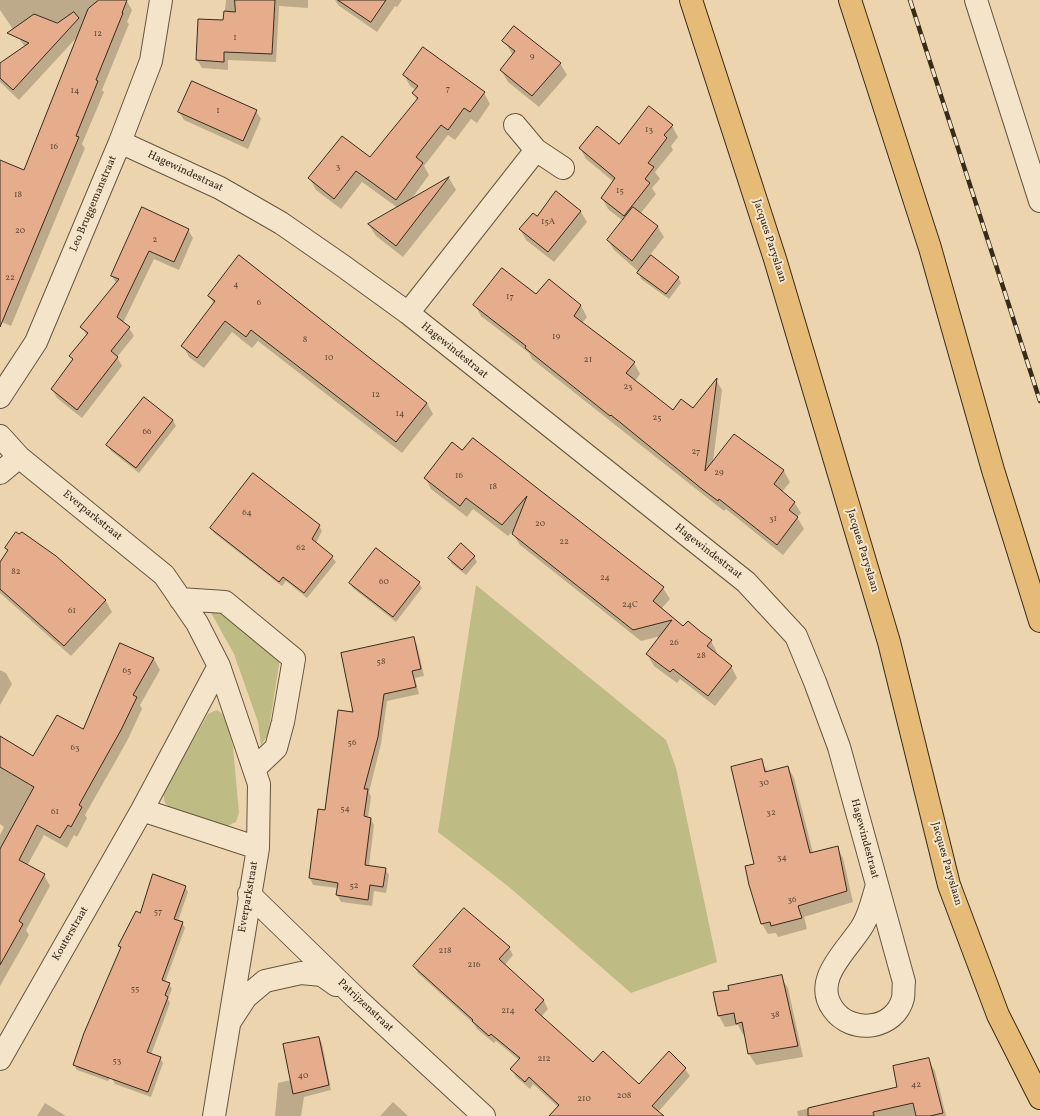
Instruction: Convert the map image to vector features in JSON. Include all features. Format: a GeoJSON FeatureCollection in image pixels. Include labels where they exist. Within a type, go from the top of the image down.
{"type":"FeatureCollection","features":[{"type":"Feature","properties":{"kind":"highway","name":"Jacques Paryslaan"},"geometry":{"type":"LineString","coordinates":[[691,0],[775,259],[890,642],[949,885],[998,1015],[1040,1098]]}},
{"type":"Feature","properties":{"kind":"highway"},"geometry":{"type":"LineString","coordinates":[[850,0],[930,248],[993,470],[1040,622]]}},
{"type":"Feature","properties":{"kind":"street","name":"Leo Bruggemanstraat"},"geometry":{"type":"LineString","coordinates":[[0,396],[36,342],[120,142],[151,61],[161,0]]}},
{"type":"Feature","properties":{"kind":"street"},"geometry":{"type":"LineString","coordinates":[[976,0],[1040,201]]}},
{"type":"Feature","properties":{"kind":"street"},"geometry":{"type":"LineString","coordinates":[[515,125],[536,150],[563,168]]}},
{"type":"Feature","properties":{"kind":"street","name":"Hagewindestraat"},"geometry":{"type":"LineString","coordinates":[[120,142],[220,188],[281,223],[408,313],[746,582],[796,636],[839,747],[904,982],[903,998],[896,1011],[885,1021],[871,1026],[856,1026],[842,1019],[832,1008],[827,994],[828,979],[834,965],[863,925],[877,885]]}},
{"type":"Feature","properties":{"kind":"street"},"geometry":{"type":"LineString","coordinates":[[408,313],[536,150]]}},
{"type":"Feature","properties":{"kind":"street","name":"Everparkstraat"},"geometry":{"type":"LineString","coordinates":[[0,436],[19,457],[164,575],[197,623],[219,666],[259,784],[258,848],[249,894],[214,1116]]}},
{"type":"Feature","properties":{"kind":"street"},"geometry":{"type":"LineString","coordinates":[[0,473],[19,457]]}},
{"type":"Feature","properties":{"kind":"street"},"geometry":{"type":"LineString","coordinates":[[180,599],[225,602],[294,659],[283,722],[276,748],[254,769]]}},
{"type":"Feature","properties":{"kind":"street","name":"Kouterstraat"},"geometry":{"type":"LineString","coordinates":[[0,1059],[142,810],[219,666]]}},
{"type":"Feature","properties":{"kind":"street"},"geometry":{"type":"LineString","coordinates":[[142,810],[258,848]]}},
{"type":"Feature","properties":{"kind":"street","name":"Patrijzenstraat"},"geometry":{"type":"LineString","coordinates":[[249,894],[356,998],[484,1116]]}},
{"type":"Feature","properties":{"kind":"street","name":"Everparkstraat"},"geometry":{"type":"LineString","coordinates":[[228,1024],[246,997],[265,981],[301,972],[322,975],[356,998]]}},
{"type":"Feature","properties":{"kind":"shaded area"},"geometry":{"type":"Polygon","coordinates":[[[476,585],[666,740],[676,768],[717,962],[631,993],[509,887],[438,832],[476,585]]]}},
{"type":"Feature","properties":{"kind":"shaded area"},"geometry":{"type":"Polygon","coordinates":[[[209,609],[217,611],[280,658],[268,735],[261,745],[258,722],[234,654],[209,609]]]}},
{"type":"Feature","properties":{"kind":"shaded area"},"geometry":{"type":"Polygon","coordinates":[[[217,710],[226,717],[233,747],[239,813],[236,822],[225,827],[173,811],[165,803],[163,793],[208,714],[217,710]]]}},
{"type":"Feature","properties":{"kind":"building"},"geometry":{"type":"Polygon","coordinates":[[[99,0],[127,0],[96,80],[98,81],[76,136],[79,137],[0,327],[0,160],[24,170],[88,9],[99,0]]]}},
{"type":"Feature","properties":{"kind":"building"},"geometry":{"type":"Polygon","coordinates":[[[235,0],[275,0],[272,54],[224,52],[224,62],[196,60],[198,19],[223,20],[224,11],[235,12],[235,0]]]}},
{"type":"Feature","properties":{"kind":"building"},"geometry":{"type":"Polygon","coordinates":[[[338,0],[386,0],[371,22],[338,0]]]}},
{"type":"Feature","properties":{"kind":"building"},"geometry":{"type":"Polygon","coordinates":[[[74,12],[79,18],[13,90],[0,78],[0,63],[29,43],[7,33],[34,14],[57,23],[74,12]]]}},
{"type":"Feature","properties":{"kind":"building"},"geometry":{"type":"Polygon","coordinates":[[[514,26],[561,63],[532,96],[500,70],[515,51],[502,41],[514,26]]]}},
{"type":"Feature","properties":{"kind":"building"},"geometry":{"type":"Polygon","coordinates":[[[423,47],[485,92],[470,112],[464,108],[448,130],[441,125],[416,157],[423,163],[396,200],[356,171],[334,199],[308,178],[342,136],[370,157],[418,98],[412,93],[418,86],[403,75],[423,47]]]}},
{"type":"Feature","properties":{"kind":"building"},"geometry":{"type":"Polygon","coordinates":[[[192,81],[257,110],[243,141],[178,112],[192,81]]]}},
{"type":"Feature","properties":{"kind":"building"},"geometry":{"type":"Polygon","coordinates":[[[649,106],[673,125],[664,135],[667,138],[648,163],[654,167],[645,179],[650,183],[624,216],[601,198],[615,178],[579,148],[597,126],[619,144],[649,106]]]}},
{"type":"Feature","properties":{"kind":"building"},"geometry":{"type":"Polygon","coordinates":[[[449,177],[396,246],[368,224],[449,177]]]}},
{"type":"Feature","properties":{"kind":"building"},"geometry":{"type":"Polygon","coordinates":[[[556,191],[581,211],[548,252],[519,229],[533,213],[537,216],[556,191]]]}},
{"type":"Feature","properties":{"kind":"building"},"geometry":{"type":"Polygon","coordinates":[[[142,207],[189,229],[174,262],[149,251],[117,317],[130,327],[111,351],[118,357],[77,410],[51,389],[73,359],[69,356],[88,333],[80,327],[119,279],[111,276],[142,207]]]}},
{"type":"Feature","properties":{"kind":"building"},"geometry":{"type":"Polygon","coordinates":[[[633,207],[658,226],[632,261],[607,240],[633,207]]]}},
{"type":"Feature","properties":{"kind":"building"},"geometry":{"type":"Polygon","coordinates":[[[239,255],[427,403],[396,442],[251,330],[246,337],[225,321],[197,358],[181,346],[215,301],[208,296],[239,255]]]}},
{"type":"Feature","properties":{"kind":"building"},"geometry":{"type":"Polygon","coordinates":[[[651,255],[679,277],[666,294],[637,273],[651,255]]]}},
{"type":"Feature","properties":{"kind":"building"},"geometry":{"type":"Polygon","coordinates":[[[502,268],[536,294],[549,279],[581,305],[574,316],[635,362],[626,373],[673,410],[681,399],[693,408],[717,378],[705,471],[734,434],[784,470],[774,484],[795,502],[789,510],[798,517],[777,545],[719,499],[718,501],[702,489],[525,348],[526,346],[473,305],[502,268]]]}},
{"type":"Feature","properties":{"kind":"building"},"geometry":{"type":"Polygon","coordinates":[[[144,397],[173,420],[136,468],[106,445],[144,397]]]}},
{"type":"Feature","properties":{"kind":"building"},"geometry":{"type":"Polygon","coordinates":[[[473,438],[664,587],[653,601],[683,626],[688,621],[712,640],[707,646],[732,666],[708,696],[673,669],[670,672],[646,654],[672,620],[633,630],[512,534],[527,496],[502,525],[466,498],[460,506],[424,478],[452,442],[462,450],[473,438]]]}},
{"type":"Feature","properties":{"kind":"building"},"geometry":{"type":"Polygon","coordinates":[[[253,473],[320,525],[312,539],[333,556],[304,593],[283,577],[279,582],[210,528],[253,473]]]}},
{"type":"Feature","properties":{"kind":"building"},"geometry":{"type":"Polygon","coordinates":[[[16,532],[19,534],[22,532],[56,556],[106,600],[64,646],[0,589],[0,562],[8,550],[5,548],[16,532]]]}},
{"type":"Feature","properties":{"kind":"building"},"geometry":{"type":"Polygon","coordinates":[[[461,543],[475,556],[462,570],[448,558],[461,543]]]}},
{"type":"Feature","properties":{"kind":"building"},"geometry":{"type":"Polygon","coordinates":[[[376,548],[420,582],[393,617],[349,583],[376,548]]]}},
{"type":"Feature","properties":{"kind":"building"},"geometry":{"type":"Polygon","coordinates":[[[414,637],[421,669],[412,671],[416,687],[384,694],[378,737],[364,789],[368,789],[364,816],[371,818],[365,865],[386,868],[383,887],[370,885],[368,900],[336,895],[338,883],[309,878],[318,809],[325,810],[338,710],[353,712],[341,653],[414,637]]]}},
{"type":"Feature","properties":{"kind":"building"},"geometry":{"type":"Polygon","coordinates":[[[120,643],[154,658],[133,695],[137,697],[121,730],[79,805],[82,807],[71,827],[68,825],[60,838],[37,825],[19,860],[45,874],[19,921],[23,924],[0,965],[0,849],[34,787],[0,767],[0,736],[33,756],[57,715],[83,729],[120,643]]]}},
{"type":"Feature","properties":{"kind":"building"},"geometry":{"type":"Polygon","coordinates":[[[762,759],[765,772],[788,766],[810,853],[838,846],[847,891],[798,906],[802,918],[771,926],[770,922],[761,924],[749,885],[745,866],[754,864],[731,767],[762,759]]]}},
{"type":"Feature","properties":{"kind":"building"},"geometry":{"type":"Polygon","coordinates":[[[153,874],[186,886],[174,919],[183,922],[162,980],[170,983],[165,995],[168,997],[147,1052],[161,1057],[148,1092],[73,1065],[84,1033],[121,947],[118,946],[136,911],[140,913],[153,874]]]}},
{"type":"Feature","properties":{"kind":"building"},"geometry":{"type":"Polygon","coordinates":[[[464,908],[510,947],[499,959],[544,1000],[535,1010],[593,1062],[603,1051],[639,1084],[669,1051],[686,1068],[652,1106],[664,1116],[549,1116],[559,1105],[529,1077],[525,1082],[510,1069],[520,1058],[491,1034],[489,1036],[413,966],[464,908]]]}},
{"type":"Feature","properties":{"kind":"building"},"geometry":{"type":"Polygon","coordinates":[[[782,975],[798,1046],[748,1054],[742,1022],[736,1024],[734,1013],[718,1016],[713,992],[729,990],[728,986],[782,975]]]}},
{"type":"Feature","properties":{"kind":"building"},"geometry":{"type":"Polygon","coordinates":[[[319,1037],[329,1085],[293,1094],[283,1044],[319,1037]]]}},
{"type":"Feature","properties":{"kind":"building"},"geometry":{"type":"Polygon","coordinates":[[[929,1058],[943,1113],[930,1116],[916,1116],[913,1103],[873,1112],[874,1116],[808,1116],[808,1108],[897,1087],[893,1066],[929,1058]]]}},
{"type":"Feature","properties":{"kind":"railway"},"geometry":{"type":"LineString","coordinates":[[910,0],[1040,401]]}}]}
